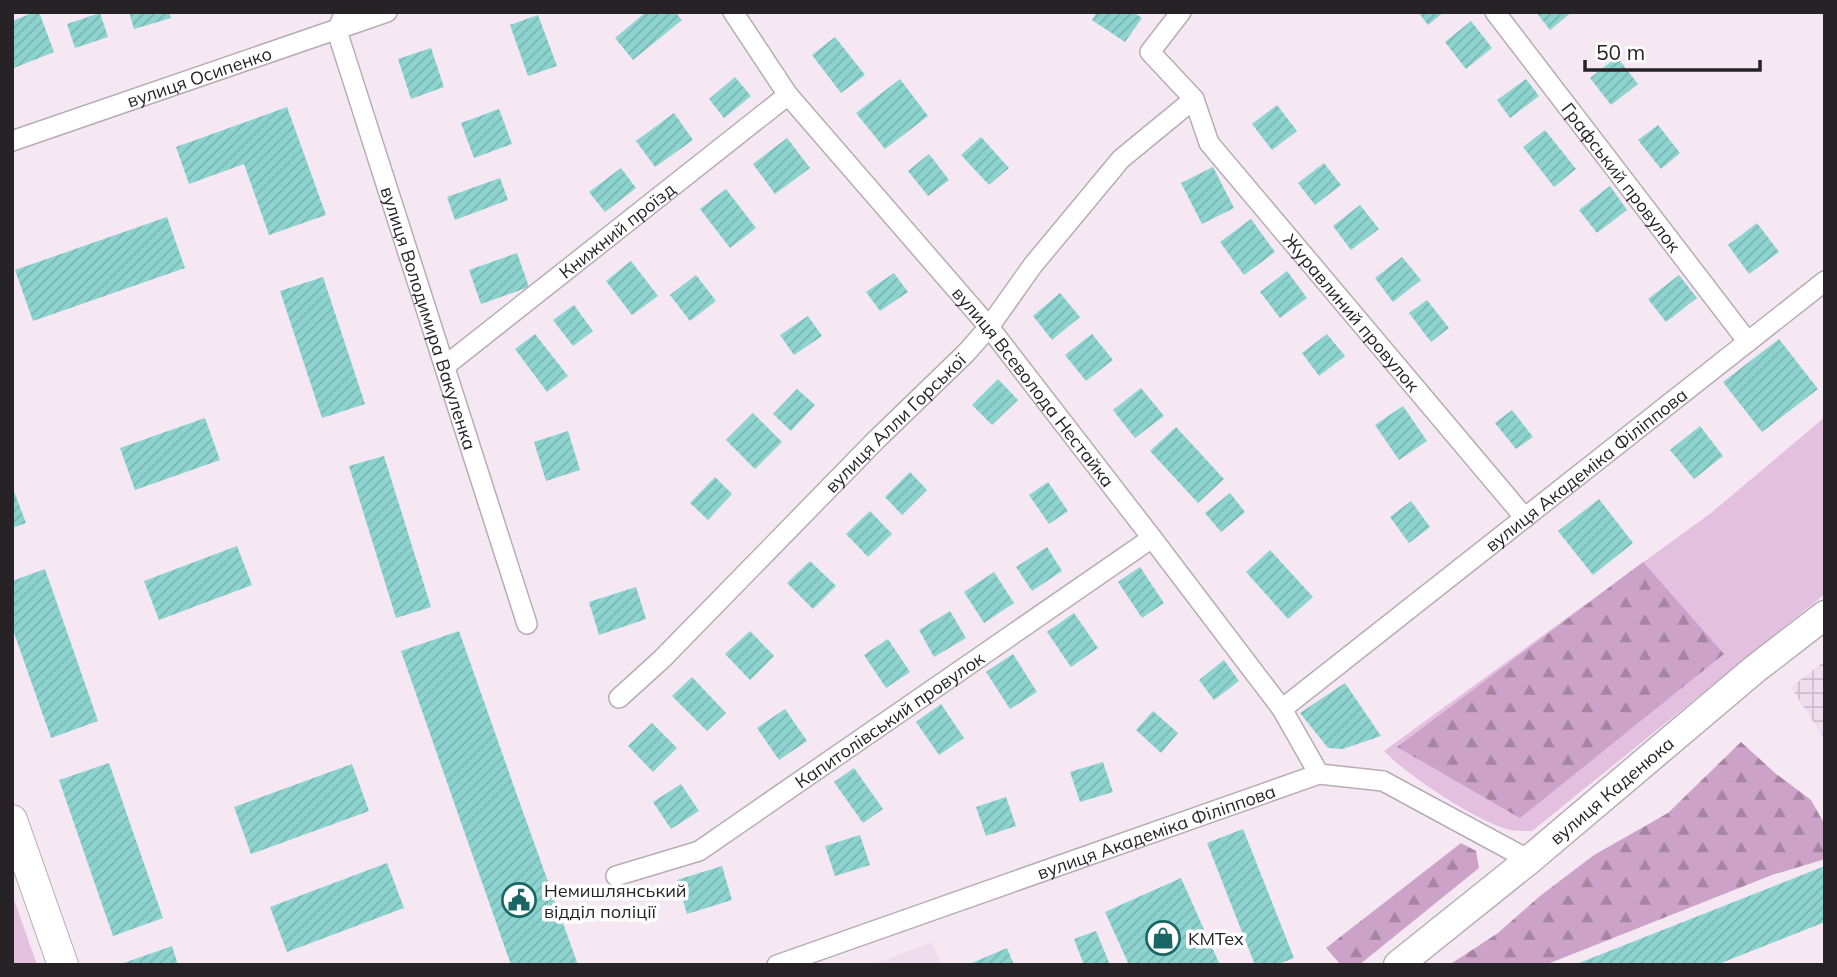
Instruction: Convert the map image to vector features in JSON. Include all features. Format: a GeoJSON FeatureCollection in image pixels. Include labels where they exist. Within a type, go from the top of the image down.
{"type":"FeatureCollection","features":[{"type":"Feature","properties":{"kind":"main road"},"geometry":{"type":"LineString","coordinates":[[12,820],[64,965]]}},
{"type":"Feature","properties":{"kind":"street"},"geometry":{"type":"LineString","coordinates":[[337,31],[345,12]]}},
{"type":"Feature","properties":{"kind":"street","name":"вулиця Осипенко"},"geometry":{"type":"LineString","coordinates":[[12,141],[387,12]]}},
{"type":"Feature","properties":{"kind":"street","name":"вулиця Всеволода Нестайка"},"geometry":{"type":"LineString","coordinates":[[733,12],[788,95],[989,327],[1152,538],[1282,709],[1319,774]]}},
{"type":"Feature","properties":{"kind":"street"},"geometry":{"type":"LineString","coordinates":[[1181,12],[1150,52],[1194,99]]}},
{"type":"Feature","properties":{"kind":"street","name":"Графський провулок"},"geometry":{"type":"LineString","coordinates":[[1495,12],[1748,342]]}},
{"type":"Feature","properties":{"kind":"street","name":"вулиця Володимира Вакуленка"},"geometry":{"type":"LineString","coordinates":[[337,31],[527,624]]}},
{"type":"Feature","properties":{"kind":"street","name":"Книжний проїзд"},"geometry":{"type":"LineString","coordinates":[[445,366],[788,95]]}},
{"type":"Feature","properties":{"kind":"street","name":"вулиця Алли Горської"},"geometry":{"type":"LineString","coordinates":[[619,698],[662,659],[876,440],[966,353],[989,327],[1033,265],[1121,159],[1194,99]]}},
{"type":"Feature","properties":{"kind":"street","name":"Журавлиний провулок"},"geometry":{"type":"LineString","coordinates":[[1194,99],[1209,143],[1525,518]]}},
{"type":"Feature","properties":{"kind":"street","name":"вулиця Академіка Філіппова"},"geometry":{"type":"LineString","coordinates":[[1282,709],[1825,281]]}},
{"type":"Feature","properties":{"kind":"street","name":"Капитолівський провулок"},"geometry":{"type":"LineString","coordinates":[[616,876],[699,851],[1152,538]]}},
{"type":"Feature","properties":{"kind":"street","name":"вулиця Каденюка"},"geometry":{"type":"LineString","coordinates":[[1398,965],[1529,860],[1755,669],[1825,615]]}},
{"type":"Feature","properties":{"kind":"street","name":"вулиця Академіка Філіппова"},"geometry":{"type":"LineString","coordinates":[[777,965],[1319,774],[1383,780],[1529,860]]}},
{"type":"Feature","properties":{"kind":"shaded area"},"geometry":{"type":"Polygon","coordinates":[[[1825,417],[1825,594],[1532,831],[1510,830],[1480,818],[1425,784],[1384,751],[1711,513],[1825,417]]]}},
{"type":"Feature","properties":{"kind":"shaded area"},"geometry":{"type":"Polygon","coordinates":[[[1825,661],[1825,740],[1791,687],[1825,661]]]}},
{"type":"Feature","properties":{"kind":"shaded area"},"geometry":{"type":"Polygon","coordinates":[[[12,894],[37,965],[12,965],[12,894]]]}},
{"type":"Feature","properties":{"kind":"shaded area"},"geometry":{"type":"Polygon","coordinates":[[[932,942],[941,965],[871,965],[932,942]]]}},
{"type":"Feature","properties":{"kind":"green space"},"geometry":{"type":"Polygon","coordinates":[[[1643,562],[1724,654],[1520,818],[1397,747],[1643,562]]]}},
{"type":"Feature","properties":{"kind":"green space"},"geometry":{"type":"Polygon","coordinates":[[[1741,742],[1775,773],[1811,800],[1825,825],[1825,859],[1772,875],[1545,965],[1449,965],[1498,933],[1540,896],[1594,855],[1668,813],[1741,742]]]}},
{"type":"Feature","properties":{"kind":"green space"},"geometry":{"type":"Polygon","coordinates":[[[1461,843],[1476,851],[1479,868],[1359,965],[1340,964],[1326,948],[1461,843]]]}},
{"type":"Feature","properties":{"kind":"building"},"geometry":{"type":"Polygon","coordinates":[[[39,12],[54,52],[14,68],[12,21],[39,12]]]}},
{"type":"Feature","properties":{"kind":"building"},"geometry":{"type":"Polygon","coordinates":[[[129,12],[169,12],[171,18],[134,29],[129,12]]]}},
{"type":"Feature","properties":{"kind":"building"},"geometry":{"type":"Polygon","coordinates":[[[646,12],[675,12],[682,20],[633,60],[615,38],[646,12]]]}},
{"type":"Feature","properties":{"kind":"building"},"geometry":{"type":"Polygon","coordinates":[[[1097,12],[1133,12],[1142,18],[1125,42],[1092,20],[1097,12]]]}},
{"type":"Feature","properties":{"kind":"building"},"geometry":{"type":"Polygon","coordinates":[[[1418,12],[1444,12],[1428,25],[1418,12]]]}},
{"type":"Feature","properties":{"kind":"building"},"geometry":{"type":"Polygon","coordinates":[[[1536,12],[1572,12],[1550,30],[1536,12]]]}},
{"type":"Feature","properties":{"kind":"building"},"geometry":{"type":"Polygon","coordinates":[[[100,13],[108,37],[75,48],[67,24],[100,13]]]}},
{"type":"Feature","properties":{"kind":"building"},"geometry":{"type":"Polygon","coordinates":[[[538,15],[557,66],[528,76],[510,25],[538,15]]]}},
{"type":"Feature","properties":{"kind":"building"},"geometry":{"type":"Polygon","coordinates":[[[1471,21],[1492,48],[1466,69],[1445,42],[1471,21]]]}},
{"type":"Feature","properties":{"kind":"building"},"geometry":{"type":"Polygon","coordinates":[[[835,37],[865,75],[841,93],[812,55],[835,37]]]}},
{"type":"Feature","properties":{"kind":"building"},"geometry":{"type":"Polygon","coordinates":[[[431,48],[444,87],[411,99],[398,59],[431,48]]]}},
{"type":"Feature","properties":{"kind":"building"},"geometry":{"type":"Polygon","coordinates":[[[1617,57],[1638,84],[1611,105],[1590,78],[1617,57]]]}},
{"type":"Feature","properties":{"kind":"building"},"geometry":{"type":"Polygon","coordinates":[[[735,77],[751,96],[724,118],[709,99],[735,77]]]}},
{"type":"Feature","properties":{"kind":"building"},"geometry":{"type":"Polygon","coordinates":[[[900,79],[928,116],[885,149],[856,113],[900,79]]]}},
{"type":"Feature","properties":{"kind":"building"},"geometry":{"type":"Polygon","coordinates":[[[1526,79],[1539,96],[1510,118],[1497,100],[1526,79]]]}},
{"type":"Feature","properties":{"kind":"building"},"geometry":{"type":"Polygon","coordinates":[[[1277,105],[1297,131],[1272,150],[1252,124],[1277,105]]]}},
{"type":"Feature","properties":{"kind":"building"},"geometry":{"type":"Polygon","coordinates":[[[287,107],[326,215],[269,235],[244,164],[189,184],[176,147],[287,107]]]}},
{"type":"Feature","properties":{"kind":"building"},"geometry":{"type":"Polygon","coordinates":[[[499,109],[512,144],[474,158],[461,123],[499,109]]]}},
{"type":"Feature","properties":{"kind":"building"},"geometry":{"type":"Polygon","coordinates":[[[674,113],[693,140],[655,167],[636,141],[674,113]]]}},
{"type":"Feature","properties":{"kind":"building"},"geometry":{"type":"Polygon","coordinates":[[[1658,125],[1680,153],[1661,169],[1638,140],[1658,125]]]}},
{"type":"Feature","properties":{"kind":"building"},"geometry":{"type":"Polygon","coordinates":[[[1545,130],[1576,169],[1554,187],[1523,147],[1545,130]]]}},
{"type":"Feature","properties":{"kind":"building"},"geometry":{"type":"Polygon","coordinates":[[[981,137],[1009,168],[989,185],[961,155],[981,137]]]}},
{"type":"Feature","properties":{"kind":"building"},"geometry":{"type":"Polygon","coordinates":[[[787,138],[810,168],[775,194],[753,164],[787,138]]]}},
{"type":"Feature","properties":{"kind":"building"},"geometry":{"type":"Polygon","coordinates":[[[929,154],[949,180],[928,196],[908,171],[929,154]]]}},
{"type":"Feature","properties":{"kind":"building"},"geometry":{"type":"Polygon","coordinates":[[[1324,163],[1341,185],[1315,205],[1298,183],[1324,163]]]}},
{"type":"Feature","properties":{"kind":"building"},"geometry":{"type":"Polygon","coordinates":[[[1213,167],[1234,208],[1202,224],[1181,183],[1213,167]]]}},
{"type":"Feature","properties":{"kind":"building"},"geometry":{"type":"Polygon","coordinates":[[[621,168],[636,188],[605,212],[589,192],[621,168]]]}},
{"type":"Feature","properties":{"kind":"building"},"geometry":{"type":"Polygon","coordinates":[[[500,178],[508,200],[455,220],[447,197],[500,178]]]}},
{"type":"Feature","properties":{"kind":"building"},"geometry":{"type":"Polygon","coordinates":[[[1610,186],[1627,210],[1597,233],[1579,210],[1610,186]]]}},
{"type":"Feature","properties":{"kind":"building"},"geometry":{"type":"Polygon","coordinates":[[[726,189],[756,228],[730,248],[700,209],[726,189]]]}},
{"type":"Feature","properties":{"kind":"building"},"geometry":{"type":"Polygon","coordinates":[[[1360,205],[1379,229],[1351,250],[1333,226],[1360,205]]]}},
{"type":"Feature","properties":{"kind":"building"},"geometry":{"type":"Polygon","coordinates":[[[167,217],[185,268],[33,321],[15,270],[167,217]]]}},
{"type":"Feature","properties":{"kind":"building"},"geometry":{"type":"Polygon","coordinates":[[[1251,219],[1275,252],[1244,275],[1220,242],[1251,219]]]}},
{"type":"Feature","properties":{"kind":"building"},"geometry":{"type":"Polygon","coordinates":[[[1757,223],[1779,252],[1749,274],[1728,245],[1757,223]]]}},
{"type":"Feature","properties":{"kind":"building"},"geometry":{"type":"Polygon","coordinates":[[[517,253],[529,287],[481,304],[469,270],[517,253]]]}},
{"type":"Feature","properties":{"kind":"building"},"geometry":{"type":"Polygon","coordinates":[[[1402,257],[1421,280],[1393,302],[1375,278],[1402,257]]]}},
{"type":"Feature","properties":{"kind":"building"},"geometry":{"type":"Polygon","coordinates":[[[631,261],[658,296],[632,315],[606,281],[631,261]]]}},
{"type":"Feature","properties":{"kind":"building"},"geometry":{"type":"Polygon","coordinates":[[[1287,271],[1307,298],[1280,318],[1260,292],[1287,271]]]}},
{"type":"Feature","properties":{"kind":"building"},"geometry":{"type":"Polygon","coordinates":[[[894,273],[908,292],[880,311],[866,292],[894,273]]]}},
{"type":"Feature","properties":{"kind":"building"},"geometry":{"type":"Polygon","coordinates":[[[696,275],[716,301],[690,321],[670,295],[696,275]]]}},
{"type":"Feature","properties":{"kind":"building"},"geometry":{"type":"Polygon","coordinates":[[[1679,275],[1697,298],[1666,322],[1648,299],[1679,275]]]}},
{"type":"Feature","properties":{"kind":"building"},"geometry":{"type":"Polygon","coordinates":[[[323,277],[365,404],[322,418],[280,291],[323,277]]]}},
{"type":"Feature","properties":{"kind":"building"},"geometry":{"type":"Polygon","coordinates":[[[1060,293],[1080,317],[1052,340],[1033,316],[1060,293]]]}},
{"type":"Feature","properties":{"kind":"building"},"geometry":{"type":"Polygon","coordinates":[[[1427,300],[1449,328],[1431,342],[1409,313],[1427,300]]]}},
{"type":"Feature","properties":{"kind":"building"},"geometry":{"type":"Polygon","coordinates":[[[574,305],[593,331],[573,346],[553,320],[574,305]]]}},
{"type":"Feature","properties":{"kind":"building"},"geometry":{"type":"Polygon","coordinates":[[[808,316],[822,336],[794,355],[780,335],[808,316]]]}},
{"type":"Feature","properties":{"kind":"building"},"geometry":{"type":"Polygon","coordinates":[[[535,334],[568,376],[547,392],[515,349],[535,334]]]}},
{"type":"Feature","properties":{"kind":"building"},"geometry":{"type":"Polygon","coordinates":[[[1092,334],[1113,360],[1086,381],[1065,355],[1092,334]]]}},
{"type":"Feature","properties":{"kind":"building"},"geometry":{"type":"Polygon","coordinates":[[[1327,334],[1345,356],[1319,376],[1302,353],[1327,334]]]}},
{"type":"Feature","properties":{"kind":"building"},"geometry":{"type":"Polygon","coordinates":[[[1779,339],[1818,389],[1762,432],[1723,382],[1779,339]]]}},
{"type":"Feature","properties":{"kind":"building"},"geometry":{"type":"Polygon","coordinates":[[[998,379],[1018,400],[992,425],[972,405],[998,379]]]}},
{"type":"Feature","properties":{"kind":"building"},"geometry":{"type":"Polygon","coordinates":[[[1141,388],[1164,416],[1135,438],[1113,410],[1141,388]]]}},
{"type":"Feature","properties":{"kind":"building"},"geometry":{"type":"Polygon","coordinates":[[[797,389],[815,405],[791,431],[773,414],[797,389]]]}},
{"type":"Feature","properties":{"kind":"building"},"geometry":{"type":"Polygon","coordinates":[[[1403,406],[1427,441],[1399,460],[1375,425],[1403,406]]]}},
{"type":"Feature","properties":{"kind":"building"},"geometry":{"type":"Polygon","coordinates":[[[1512,410],[1533,437],[1516,449],[1495,423],[1512,410]]]}},
{"type":"Feature","properties":{"kind":"building"},"geometry":{"type":"Polygon","coordinates":[[[753,413],[782,442],[755,469],[726,440],[753,413]]]}},
{"type":"Feature","properties":{"kind":"building"},"geometry":{"type":"Polygon","coordinates":[[[205,418],[220,460],[135,490],[120,448],[205,418]]]}},
{"type":"Feature","properties":{"kind":"building"},"geometry":{"type":"Polygon","coordinates":[[[1700,426],[1723,456],[1694,479],[1670,450],[1700,426]]]}},
{"type":"Feature","properties":{"kind":"building"},"geometry":{"type":"Polygon","coordinates":[[[1176,427],[1224,479],[1198,503],[1150,451],[1176,427]]]}},
{"type":"Feature","properties":{"kind":"building"},"geometry":{"type":"Polygon","coordinates":[[[568,431],[580,470],[546,481],[534,442],[568,431]]]}},
{"type":"Feature","properties":{"kind":"building"},"geometry":{"type":"Polygon","coordinates":[[[384,456],[431,607],[396,618],[349,466],[384,456]]]}},
{"type":"Feature","properties":{"kind":"building"},"geometry":{"type":"Polygon","coordinates":[[[910,472],[927,490],[902,515],[885,497],[910,472]]]}},
{"type":"Feature","properties":{"kind":"building"},"geometry":{"type":"Polygon","coordinates":[[[715,477],[732,494],[708,520],[690,503],[715,477]]]}},
{"type":"Feature","properties":{"kind":"building"},"geometry":{"type":"Polygon","coordinates":[[[1048,482],[1068,511],[1049,524],[1029,495],[1048,482]]]}},
{"type":"Feature","properties":{"kind":"building"},"geometry":{"type":"Polygon","coordinates":[[[12,486],[26,523],[12,528],[12,486]]]}},
{"type":"Feature","properties":{"kind":"building"},"geometry":{"type":"Polygon","coordinates":[[[1230,493],[1245,512],[1221,532],[1205,513],[1230,493]]]}},
{"type":"Feature","properties":{"kind":"building"},"geometry":{"type":"Polygon","coordinates":[[[1599,499],[1633,543],[1593,575],[1558,531],[1599,499]]]}},
{"type":"Feature","properties":{"kind":"building"},"geometry":{"type":"Polygon","coordinates":[[[1411,501],[1430,527],[1409,543],[1390,517],[1411,501]]]}},
{"type":"Feature","properties":{"kind":"building"},"geometry":{"type":"Polygon","coordinates":[[[870,511],[892,534],[868,557],[846,534],[870,511]]]}},
{"type":"Feature","properties":{"kind":"building"},"geometry":{"type":"Polygon","coordinates":[[[237,546],[252,585],[159,620],[144,581],[237,546]]]}},
{"type":"Feature","properties":{"kind":"building"},"geometry":{"type":"Polygon","coordinates":[[[1047,547],[1062,571],[1032,591],[1016,567],[1047,547]]]}},
{"type":"Feature","properties":{"kind":"building"},"geometry":{"type":"Polygon","coordinates":[[[1270,550],[1313,597],[1288,619],[1246,572],[1270,550]]]}},
{"type":"Feature","properties":{"kind":"building"},"geometry":{"type":"Polygon","coordinates":[[[810,561],[836,586],[813,609],[787,583],[810,561]]]}},
{"type":"Feature","properties":{"kind":"building"},"geometry":{"type":"Polygon","coordinates":[[[1140,567],[1164,603],[1142,618],[1118,582],[1140,567]]]}},
{"type":"Feature","properties":{"kind":"building"},"geometry":{"type":"Polygon","coordinates":[[[45,569],[98,721],[51,738],[12,627],[12,581],[45,569]]]}},
{"type":"Feature","properties":{"kind":"building"},"geometry":{"type":"Polygon","coordinates":[[[994,572],[1014,603],[984,623],[964,592],[994,572]]]}},
{"type":"Feature","properties":{"kind":"building"},"geometry":{"type":"Polygon","coordinates":[[[636,587],[646,619],[599,635],[589,602],[636,587]]]}},
{"type":"Feature","properties":{"kind":"building"},"geometry":{"type":"Polygon","coordinates":[[[950,611],[966,638],[934,657],[919,630],[950,611]]]}},
{"type":"Feature","properties":{"kind":"building"},"geometry":{"type":"Polygon","coordinates":[[[1074,613],[1098,648],[1071,667],[1047,632],[1074,613]]]}},
{"type":"Feature","properties":{"kind":"building"},"geometry":{"type":"Polygon","coordinates":[[[459,631],[578,965],[511,965],[401,651],[459,631]]]}},
{"type":"Feature","properties":{"kind":"building"},"geometry":{"type":"Polygon","coordinates":[[[750,631],[774,656],[750,680],[725,654],[750,631]]]}},
{"type":"Feature","properties":{"kind":"building"},"geometry":{"type":"Polygon","coordinates":[[[888,639],[910,672],[886,688],[864,655],[888,639]]]}},
{"type":"Feature","properties":{"kind":"building"},"geometry":{"type":"Polygon","coordinates":[[[1013,654],[1037,692],[1010,709],[986,672],[1013,654]]]}},
{"type":"Feature","properties":{"kind":"building"},"geometry":{"type":"Polygon","coordinates":[[[1224,660],[1239,681],[1214,700],[1199,680],[1224,660]]]}},
{"type":"Feature","properties":{"kind":"building"},"geometry":{"type":"Polygon","coordinates":[[[692,677],[726,713],[707,731],[672,696],[692,677]]]}},
{"type":"Feature","properties":{"kind":"building"},"geometry":{"type":"Polygon","coordinates":[[[1345,683],[1381,736],[1343,749],[1328,748],[1300,713],[1345,683]]]}},
{"type":"Feature","properties":{"kind":"building"},"geometry":{"type":"Polygon","coordinates":[[[941,704],[964,738],[939,755],[916,722],[941,704]]]}},
{"type":"Feature","properties":{"kind":"building"},"geometry":{"type":"Polygon","coordinates":[[[785,709],[807,741],[779,760],[757,728],[785,709]]]}},
{"type":"Feature","properties":{"kind":"building"},"geometry":{"type":"Polygon","coordinates":[[[1153,711],[1178,733],[1161,753],[1136,730],[1153,711]]]}},
{"type":"Feature","properties":{"kind":"building"},"geometry":{"type":"Polygon","coordinates":[[[652,723],[677,748],[653,772],[628,746],[652,723]]]}},
{"type":"Feature","properties":{"kind":"building"},"geometry":{"type":"Polygon","coordinates":[[[1103,762],[1113,792],[1080,802],[1070,772],[1103,762]]]}},
{"type":"Feature","properties":{"kind":"building"},"geometry":{"type":"Polygon","coordinates":[[[109,763],[163,918],[113,936],[59,780],[109,763]]]}},
{"type":"Feature","properties":{"kind":"building"},"geometry":{"type":"Polygon","coordinates":[[[352,764],[369,811],[251,854],[234,807],[352,764]]]}},
{"type":"Feature","properties":{"kind":"building"},"geometry":{"type":"Polygon","coordinates":[[[854,768],[883,809],[863,823],[834,782],[854,768]]]}},
{"type":"Feature","properties":{"kind":"building"},"geometry":{"type":"Polygon","coordinates":[[[681,784],[699,811],[671,829],[653,802],[681,784]]]}},
{"type":"Feature","properties":{"kind":"building"},"geometry":{"type":"Polygon","coordinates":[[[1006,797],[1016,826],[986,836],[976,807],[1006,797]]]}},
{"type":"Feature","properties":{"kind":"building"},"geometry":{"type":"Polygon","coordinates":[[[1243,829],[1294,958],[1276,965],[1255,965],[1207,843],[1243,829]]]}},
{"type":"Feature","properties":{"kind":"building"},"geometry":{"type":"Polygon","coordinates":[[[860,835],[870,865],[835,876],[825,846],[860,835]]]}},
{"type":"Feature","properties":{"kind":"building"},"geometry":{"type":"Polygon","coordinates":[[[387,863],[404,908],[287,952],[270,907],[387,863]]]}},
{"type":"Feature","properties":{"kind":"building"},"geometry":{"type":"Polygon","coordinates":[[[722,866],[732,900],[687,914],[677,880],[722,866]]]}},
{"type":"Feature","properties":{"kind":"building"},"geometry":{"type":"Polygon","coordinates":[[[1825,866],[1825,922],[1716,965],[1574,965],[1825,866]]]}},
{"type":"Feature","properties":{"kind":"building","name":"KMTex"},"geometry":{"type":"Polygon","coordinates":[[[1181,878],[1220,965],[1129,965],[1105,912],[1181,878]]]}},
{"type":"Feature","properties":{"kind":"building"},"geometry":{"type":"Polygon","coordinates":[[[1096,931],[1110,965],[1084,965],[1074,939],[1096,931]]]}},
{"type":"Feature","properties":{"kind":"building"},"geometry":{"type":"Polygon","coordinates":[[[172,946],[178,965],[121,965],[121,964],[172,946]]]}},
{"type":"Feature","properties":{"kind":"building"},"geometry":{"type":"Polygon","coordinates":[[[1007,948],[1014,965],[967,965],[1007,948]]]}},
{"type":"Feature","properties":{"kind":"place","name":"Немишлянський відділ поліції"},"geometry":{"type":"Point","coordinates":[519,900]}},
{"type":"Feature","properties":{"kind":"place","name":"KMTex"},"geometry":{"type":"Point","coordinates":[1163,938]}}]}
